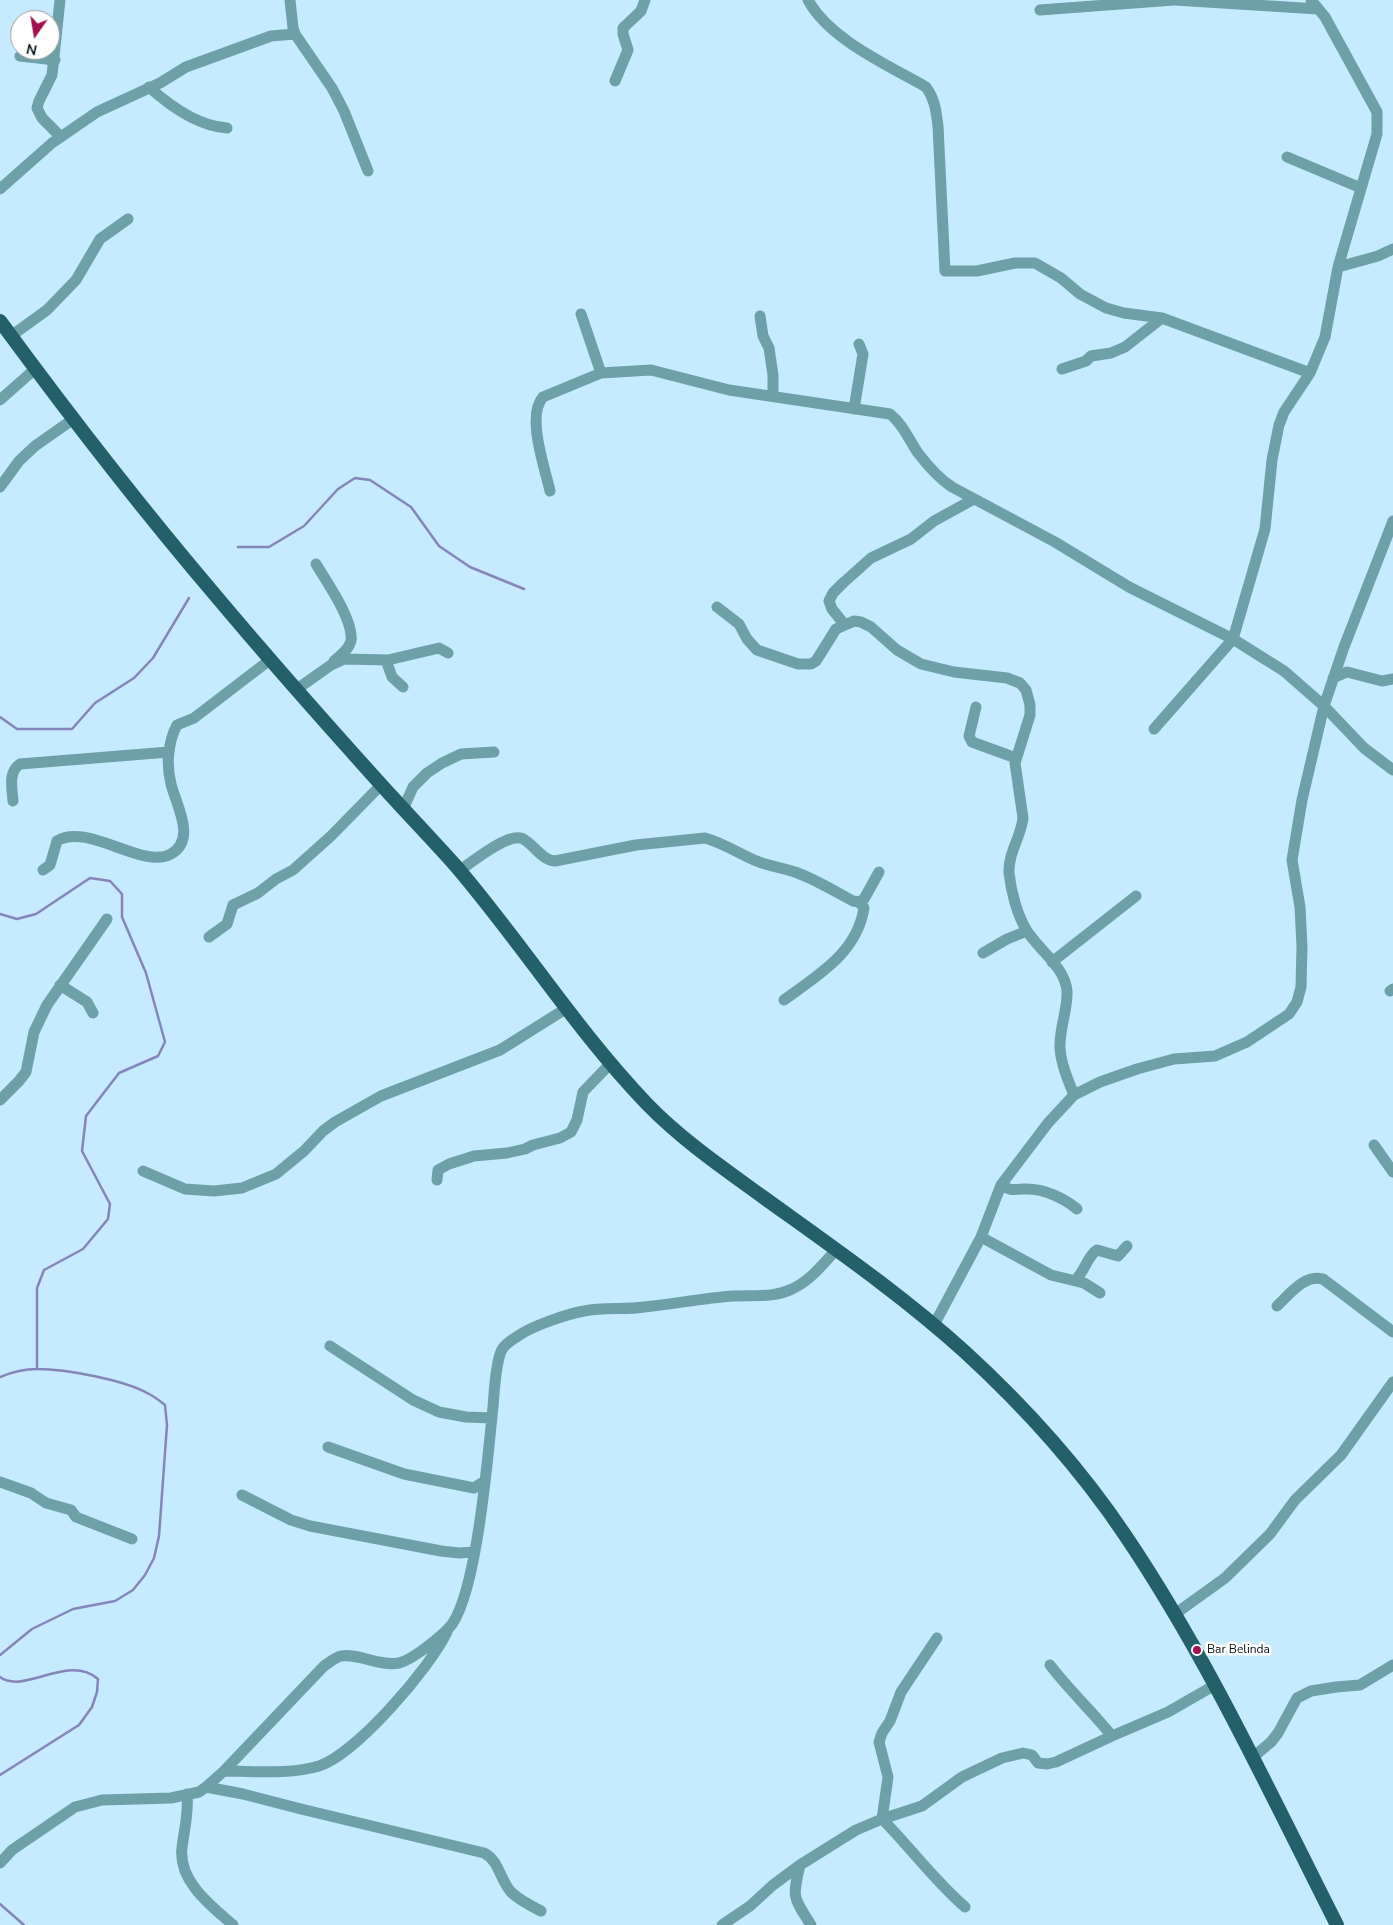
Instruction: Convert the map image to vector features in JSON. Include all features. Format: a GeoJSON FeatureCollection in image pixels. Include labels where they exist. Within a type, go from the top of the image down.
{"type":"FeatureCollection","features":[{"type":"Feature","properties":{"kind":"main road"},"geometry":{"type":"LineString","coordinates":[[3,327],[72,420],[195,571],[381,785],[404,807],[460,871],[610,1064],[654,1111],[695,1147],[836,1250],[934,1325],[1020,1405],[1082,1477],[1123,1531],[1175,1614],[1215,1685],[1338,1925]]}},
{"type":"Feature","properties":{"kind":"street"},"geometry":{"type":"LineString","coordinates":[[290,0],[293,28],[332,88],[344,111],[368,171]]}},
{"type":"Feature","properties":{"kind":"street"},"geometry":{"type":"LineString","coordinates":[[615,81],[628,50],[623,34],[624,28],[641,11],[645,0]]}},
{"type":"Feature","properties":{"kind":"street"},"geometry":{"type":"LineString","coordinates":[[808,0],[812,7],[833,29],[854,45],[926,87],[932,96],[936,105],[938,126],[945,270],[977,271],[1015,263],[1035,263],[1061,278],[1080,294],[1106,308],[1162,318],[1310,373]]}},
{"type":"Feature","properties":{"kind":"street"},"geometry":{"type":"LineString","coordinates":[[1040,10],[1174,0],[1314,5],[1325,17],[1377,112],[1377,134],[1338,267],[1328,327],[1310,373],[1284,412],[1279,425],[1272,460],[1265,528],[1233,639],[1154,729]]}},
{"type":"Feature","properties":{"kind":"street"},"geometry":{"type":"LineString","coordinates":[[0,189],[60,136],[97,112],[186,67],[271,36],[296,34]]}},
{"type":"Feature","properties":{"kind":"street"},"geometry":{"type":"LineString","coordinates":[[55,60],[50,82],[37,108],[42,118],[60,136]]}},
{"type":"Feature","properties":{"kind":"street"},"geometry":{"type":"LineString","coordinates":[[149,87],[173,107],[214,127],[226,128]]}},
{"type":"Feature","properties":{"kind":"street"},"geometry":{"type":"LineString","coordinates":[[1287,157],[1361,188]]}},
{"type":"Feature","properties":{"kind":"street"},"geometry":{"type":"LineString","coordinates":[[3,327],[47,310],[76,280],[100,239],[128,219]]}},
{"type":"Feature","properties":{"kind":"street"},"geometry":{"type":"LineString","coordinates":[[1338,267],[1378,256],[1393,249]]}},
{"type":"Feature","properties":{"kind":"street"},"geometry":{"type":"LineString","coordinates":[[581,314],[601,373]]}},
{"type":"Feature","properties":{"kind":"street"},"geometry":{"type":"LineString","coordinates":[[760,316],[763,336],[769,348],[773,375],[773,396]]}},
{"type":"Feature","properties":{"kind":"street"},"geometry":{"type":"LineString","coordinates":[[1062,369],[1086,361],[1091,356],[1111,353],[1124,347],[1162,318]]}},
{"type":"Feature","properties":{"kind":"street"},"geometry":{"type":"LineString","coordinates":[[854,409],[863,354],[859,344]]}},
{"type":"Feature","properties":{"kind":"street"},"geometry":{"type":"LineString","coordinates":[[0,400],[35,369]]}},
{"type":"Feature","properties":{"kind":"street"},"geometry":{"type":"LineString","coordinates":[[550,490],[537,431],[536,409],[539,401],[543,397],[601,373],[651,370],[729,390],[890,414],[899,422],[919,454],[941,480],[1055,542],[1129,587],[1233,639],[1284,671],[1324,706],[1364,748],[1393,770]]}},
{"type":"Feature","properties":{"kind":"street"},"geometry":{"type":"LineString","coordinates":[[0,486],[19,461],[35,446],[72,420]]}},
{"type":"Feature","properties":{"kind":"street"},"geometry":{"type":"LineString","coordinates":[[844,624],[832,609],[830,601],[833,593],[843,583],[871,558],[911,539],[934,521],[974,499]]}},
{"type":"Feature","properties":{"kind":"street"},"geometry":{"type":"LineString","coordinates":[[934,1325],[981,1236],[1001,1185],[1048,1122],[1074,1095],[1100,1082],[1137,1069],[1174,1059],[1214,1056],[1247,1042],[1289,1014],[1297,1002],[1301,987],[1302,939],[1300,907],[1292,860],[1294,842],[1324,706],[1393,521]]}},
{"type":"Feature","properties":{"kind":"street"},"geometry":{"type":"LineString","coordinates":[[297,689],[331,665],[347,650],[351,640],[345,612],[316,564]]}},
{"type":"Feature","properties":{"kind":"street"},"geometry":{"type":"LineString","coordinates":[[717,607],[739,624],[747,639],[757,650],[798,664],[811,664],[816,661],[836,629],[854,621],[862,622],[871,627],[897,650],[921,664],[954,672],[1007,678],[1020,683],[1026,690],[1030,711],[1015,763],[1023,818],[1022,826],[1009,860],[1009,872],[1018,910],[1027,931],[1063,976],[1067,990],[1060,1048],[1065,1072],[1074,1095]]}},
{"type":"Feature","properties":{"kind":"street"},"geometry":{"type":"LineString","coordinates":[[331,665],[344,659],[386,660],[432,649],[442,649],[448,653]]}},
{"type":"Feature","properties":{"kind":"street"},"geometry":{"type":"LineString","coordinates":[[43,870],[50,865],[57,841],[64,837],[78,836],[154,857],[170,855],[178,849],[184,837],[184,827],[170,783],[169,752],[170,741],[177,725],[194,718],[271,659]]}},
{"type":"Feature","properties":{"kind":"street"},"geometry":{"type":"LineString","coordinates":[[386,660],[392,677],[403,687]]}},
{"type":"Feature","properties":{"kind":"street"},"geometry":{"type":"LineString","coordinates":[[1333,678],[1347,672],[1382,681],[1393,679]]}},
{"type":"Feature","properties":{"kind":"street"},"geometry":{"type":"LineString","coordinates":[[976,707],[969,736],[972,742],[1016,758]]}},
{"type":"Feature","properties":{"kind":"street"},"geometry":{"type":"LineString","coordinates":[[13,801],[12,774],[20,764],[169,752]]}},
{"type":"Feature","properties":{"kind":"street"},"geometry":{"type":"LineString","coordinates":[[404,807],[413,787],[427,773],[442,763],[461,754],[494,752]]}},
{"type":"Feature","properties":{"kind":"street"},"geometry":{"type":"LineString","coordinates":[[208,937],[227,924],[233,905],[258,893],[276,879],[293,870],[331,836],[381,785]]}},
{"type":"Feature","properties":{"kind":"street"},"geometry":{"type":"LineString","coordinates":[[460,871],[493,846],[514,838],[525,840],[549,860],[555,861],[636,845],[705,838],[772,867],[794,871],[853,901],[859,902],[864,908],[862,919],[842,955],[784,1000]]}},
{"type":"Feature","properties":{"kind":"street"},"geometry":{"type":"LineString","coordinates":[[859,902],[864,899],[879,872]]}},
{"type":"Feature","properties":{"kind":"street"},"geometry":{"type":"LineString","coordinates":[[1052,962],[1136,896]]}},
{"type":"Feature","properties":{"kind":"street"},"geometry":{"type":"LineString","coordinates":[[0,1100],[20,1081],[26,1072],[30,1047],[38,1023],[60,985],[107,919]]}},
{"type":"Feature","properties":{"kind":"street"},"geometry":{"type":"LineString","coordinates":[[983,953],[1007,939],[1027,931]]}},
{"type":"Feature","properties":{"kind":"street"},"geometry":{"type":"LineString","coordinates":[[60,985],[88,1002],[93,1013]]}},
{"type":"Feature","properties":{"kind":"street"},"geometry":{"type":"LineString","coordinates":[[143,1171],[186,1189],[214,1192],[242,1188],[276,1174],[304,1151],[323,1131],[381,1096],[500,1050],[567,1008]]}},
{"type":"Feature","properties":{"kind":"street"},"geometry":{"type":"LineString","coordinates":[[437,1180],[438,1170],[449,1164],[474,1156],[507,1153],[525,1149],[560,1138],[571,1132],[583,1092],[610,1064]]}},
{"type":"Feature","properties":{"kind":"street"},"geometry":{"type":"LineString","coordinates":[[1374,1145],[1393,1172]]}},
{"type":"Feature","properties":{"kind":"street"},"geometry":{"type":"LineString","coordinates":[[1001,1185],[1011,1190],[1028,1189],[1056,1196],[1069,1202],[1077,1209]]}},
{"type":"Feature","properties":{"kind":"street"},"geometry":{"type":"LineString","coordinates":[[981,1236],[1051,1275],[1084,1283],[1100,1293]]}},
{"type":"Feature","properties":{"kind":"street"},"geometry":{"type":"LineString","coordinates":[[1075,1280],[1081,1275],[1093,1252],[1097,1250],[1118,1256],[1127,1246]]}},
{"type":"Feature","properties":{"kind":"street"},"geometry":{"type":"LineString","coordinates":[[224,1772],[286,1772],[333,1761],[372,1728],[425,1667],[442,1642],[462,1605],[474,1552],[486,1481],[500,1355],[503,1348],[531,1328],[584,1311],[643,1307],[727,1296],[771,1296],[792,1290],[812,1275],[836,1250]]}},
{"type":"Feature","properties":{"kind":"street"},"geometry":{"type":"LineString","coordinates":[[1277,1306],[1301,1284],[1311,1278],[1323,1279],[1393,1332]]}},
{"type":"Feature","properties":{"kind":"street"},"geometry":{"type":"LineString","coordinates":[[330,1346],[413,1400],[439,1412],[466,1417],[492,1418]]}},
{"type":"Feature","properties":{"kind":"street"},"geometry":{"type":"LineString","coordinates":[[1175,1614],[1225,1578],[1270,1534],[1295,1500],[1340,1455],[1393,1382]]}},
{"type":"Feature","properties":{"kind":"street"},"geometry":{"type":"LineString","coordinates":[[328,1447],[404,1474],[428,1480],[474,1488],[486,1481]]}},
{"type":"Feature","properties":{"kind":"street"},"geometry":{"type":"LineString","coordinates":[[0,1482],[31,1493],[46,1503],[71,1510],[76,1518],[132,1539]]}},
{"type":"Feature","properties":{"kind":"street"},"geometry":{"type":"LineString","coordinates":[[242,1495],[291,1520],[310,1526],[441,1551],[474,1552]]}},
{"type":"Feature","properties":{"kind":"street"},"geometry":{"type":"LineString","coordinates":[[0,1863],[12,1850],[75,1807],[102,1800],[156,1799],[199,1792],[224,1772],[324,1666],[334,1659],[346,1656],[390,1664],[401,1663],[449,1628]]}},
{"type":"Feature","properties":{"kind":"street"},"geometry":{"type":"LineString","coordinates":[[938,1638],[901,1692],[890,1721],[880,1737],[879,1742],[888,1777],[884,1819],[945,1889],[965,1907]]}},
{"type":"Feature","properties":{"kind":"street"},"geometry":{"type":"LineString","coordinates":[[1050,1665],[1062,1682],[1100,1720],[1112,1736]]}},
{"type":"Feature","properties":{"kind":"street"},"geometry":{"type":"LineString","coordinates":[[1252,1758],[1271,1742],[1278,1733],[1297,1698],[1311,1691],[1360,1686],[1393,1666]]}},
{"type":"Feature","properties":{"kind":"street"},"geometry":{"type":"LineString","coordinates":[[722,1925],[750,1906],[800,1865],[856,1830],[922,1806],[962,1777],[1002,1758],[1023,1753],[1032,1755],[1038,1763],[1047,1764],[1076,1754],[1168,1712],[1215,1685]]}},
{"type":"Feature","properties":{"kind":"street"},"geometry":{"type":"LineString","coordinates":[[206,1787],[243,1794],[302,1810],[484,1853],[492,1859],[510,1891],[541,1911]]}},
{"type":"Feature","properties":{"kind":"street"},"geometry":{"type":"LineString","coordinates":[[188,1794],[188,1814],[182,1850],[186,1872],[197,1892],[233,1925]]}},
{"type":"Feature","properties":{"kind":"street"},"geometry":{"type":"LineString","coordinates":[[800,1865],[794,1892],[797,1904],[811,1925]]}},
{"type":"Feature","properties":{"kind":"waterway"},"geometry":{"type":"LineString","coordinates":[[238,547],[269,547],[304,526],[338,489],[355,478],[370,480],[411,507],[439,546],[470,567],[524,589]]}},
{"type":"Feature","properties":{"kind":"waterway"},"geometry":{"type":"LineString","coordinates":[[0,717],[17,729],[72,729],[95,703],[134,678],[153,658],[189,598]]}},
{"type":"Feature","properties":{"kind":"waterway"},"geometry":{"type":"LineString","coordinates":[[0,914],[17,919],[36,914],[90,878],[110,881],[122,894],[122,917],[146,973],[165,1042],[158,1056],[119,1073],[86,1116],[82,1151],[110,1204],[108,1219],[83,1249],[44,1270],[37,1288],[37,1369]]}},
{"type":"Feature","properties":{"kind":"waterway"},"geometry":{"type":"LineString","coordinates":[[0,1377],[23,1370],[37,1369],[79,1373],[125,1384],[149,1394],[165,1405],[167,1425],[159,1536],[154,1558],[145,1575],[133,1590],[115,1601],[73,1609],[32,1629],[0,1655]]}},
{"type":"Feature","properties":{"kind":"waterway"},"geometry":{"type":"LineString","coordinates":[[0,1677],[10,1681],[21,1681],[73,1670],[86,1672],[98,1679],[97,1692],[92,1707],[79,1725],[0,1775]]}},
{"type":"Feature","properties":{"kind":"waterway"},"geometry":{"type":"LineString","coordinates":[[0,1904],[24,1925]]}},
{"type":"Feature","properties":{"kind":"place","name":"Bar Belinda"},"geometry":{"type":"Point","coordinates":[1197,1650]}}]}
